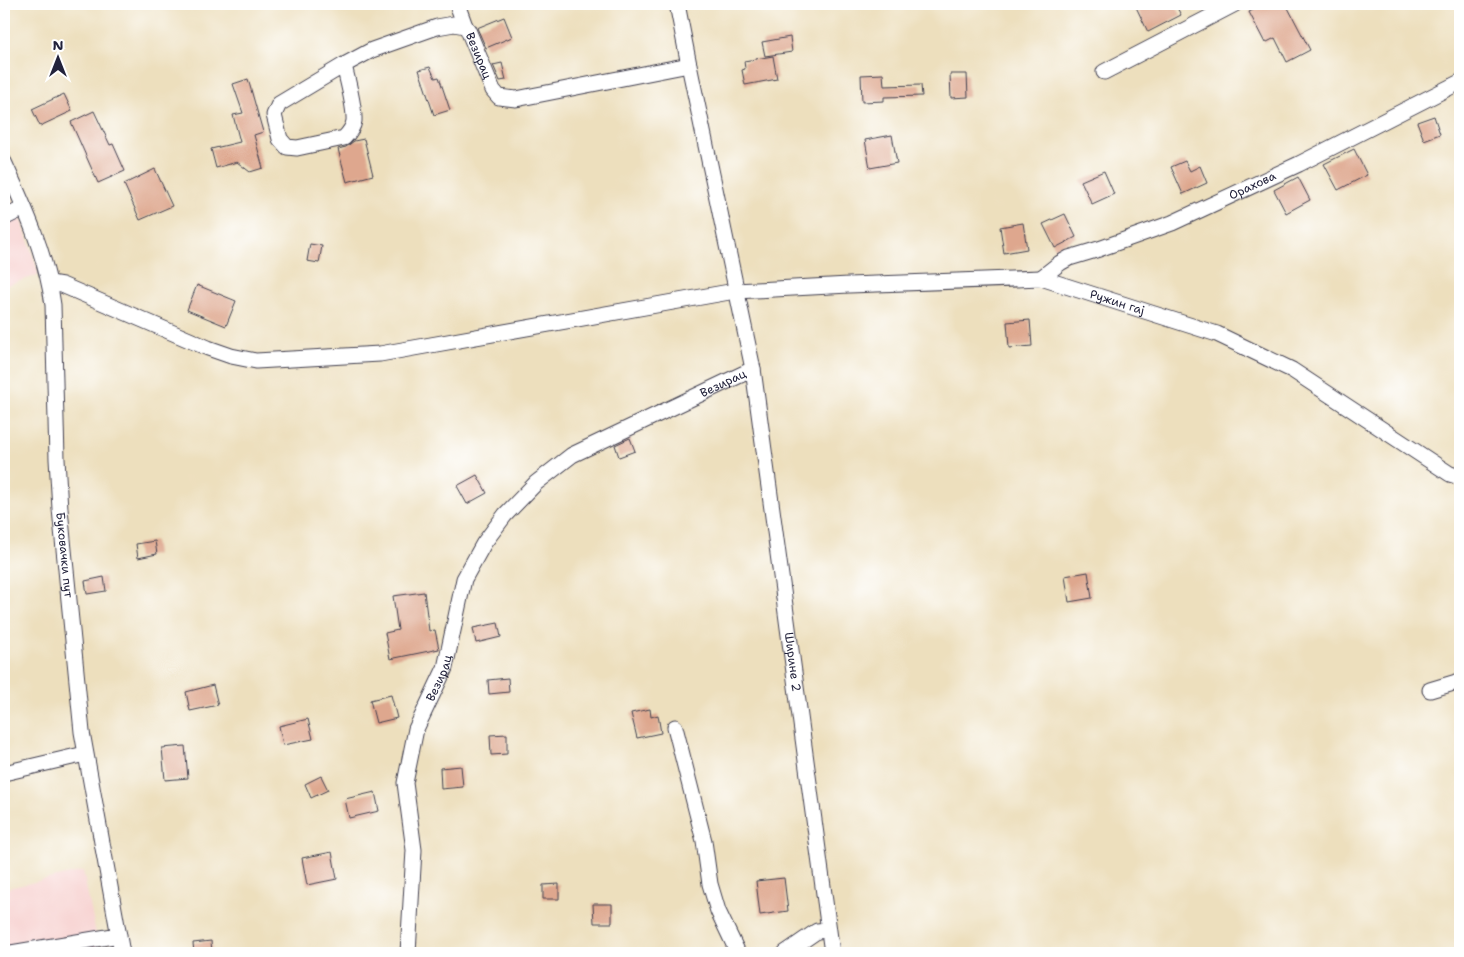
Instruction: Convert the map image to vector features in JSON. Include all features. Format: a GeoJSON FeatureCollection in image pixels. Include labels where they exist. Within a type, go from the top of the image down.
{"type":"FeatureCollection","features":[{"type":"Feature","properties":{"kind":"street"},"geometry":{"type":"LineString","coordinates":[[457,4],[465,26]]}},
{"type":"Feature","properties":{"kind":"street"},"geometry":{"type":"LineString","coordinates":[[677,4],[689,65]]}},
{"type":"Feature","properties":{"kind":"street"},"geometry":{"type":"LineString","coordinates":[[1104,72],[1234,4]]}},
{"type":"Feature","properties":{"kind":"street","name":"Везирац"},"geometry":{"type":"LineString","coordinates":[[344,65],[354,116],[352,128],[348,134],[344,138],[297,148],[287,147],[280,139],[274,115],[279,104],[344,65],[372,50],[437,27],[454,24],[465,26],[492,90],[499,98],[516,99],[689,65],[735,291],[753,369],[572,456],[536,484],[505,515],[484,543],[464,579],[445,668],[416,729],[405,784],[414,850],[408,953]]}},
{"type":"Feature","properties":{"kind":"street","name":"Орахова"},"geometry":{"type":"LineString","coordinates":[[1041,278],[1069,258],[1172,223],[1299,164],[1460,82]]}},
{"type":"Feature","properties":{"kind":"street","name":"Буковачки пут"},"geometry":{"type":"LineString","coordinates":[[4,162],[9,188],[24,208],[40,249],[50,283],[53,304],[60,509],[85,754],[122,953]]}},
{"type":"Feature","properties":{"kind":"street"},"geometry":{"type":"LineString","coordinates":[[4,218],[24,208]]}},
{"type":"Feature","properties":{"kind":"street","name":"Ружин гај"},"geometry":{"type":"LineString","coordinates":[[50,283],[62,285],[208,348],[231,356],[256,361],[380,354],[735,291],[840,285],[1041,278],[1217,334],[1292,370],[1450,474],[1460,477]]}},
{"type":"Feature","properties":{"kind":"street","name":"Ширине 2"},"geometry":{"type":"LineString","coordinates":[[753,369],[832,953]]}},
{"type":"Feature","properties":{"kind":"street"},"geometry":{"type":"LineString","coordinates":[[1430,690],[1460,681]]}},
{"type":"Feature","properties":{"kind":"street"},"geometry":{"type":"LineString","coordinates":[[675,727],[704,841],[710,884],[718,911],[738,953]]}},
{"type":"Feature","properties":{"kind":"street"},"geometry":{"type":"LineString","coordinates":[[4,773],[85,754]]}},
{"type":"Feature","properties":{"kind":"street"},"geometry":{"type":"LineString","coordinates":[[785,953],[817,931],[828,930]]}},
{"type":"Feature","properties":{"kind":"street"},"geometry":{"type":"LineString","coordinates":[[11,953],[119,935]]}},
{"type":"Feature","properties":{"kind":"shaded area"},"geometry":{"type":"Polygon","coordinates":[[[8,193],[24,228],[39,275],[4,286],[4,194],[8,193]]]}},
{"type":"Feature","properties":{"kind":"shaded area"},"geometry":{"type":"Polygon","coordinates":[[[83,871],[100,953],[4,953],[4,889],[83,871]]]}},
{"type":"Feature","properties":{"kind":"building"},"geometry":{"type":"Polygon","coordinates":[[[1142,4],[1175,4],[1181,15],[1148,32],[1136,7],[1142,4]]]}},
{"type":"Feature","properties":{"kind":"building"},"geometry":{"type":"Polygon","coordinates":[[[1265,4],[1286,4],[1310,50],[1287,62],[1275,38],[1265,43],[1249,12],[1265,4]]]}},
{"type":"Feature","properties":{"kind":"building"},"geometry":{"type":"Polygon","coordinates":[[[504,17],[512,37],[486,48],[477,28],[504,17]]]}},
{"type":"Feature","properties":{"kind":"building"},"geometry":{"type":"Polygon","coordinates":[[[790,37],[792,52],[765,56],[762,42],[790,37]]]}},
{"type":"Feature","properties":{"kind":"building"},"geometry":{"type":"Polygon","coordinates":[[[773,56],[777,79],[745,85],[742,70],[745,69],[744,61],[773,56]]]}},
{"type":"Feature","properties":{"kind":"building"},"geometry":{"type":"Polygon","coordinates":[[[502,63],[506,80],[500,81],[493,65],[502,63]]]}},
{"type":"Feature","properties":{"kind":"building"},"geometry":{"type":"Polygon","coordinates":[[[430,67],[435,78],[439,77],[450,110],[434,115],[419,70],[430,67]]]}},
{"type":"Feature","properties":{"kind":"building"},"geometry":{"type":"Polygon","coordinates":[[[883,74],[884,86],[921,85],[922,96],[884,97],[884,101],[862,102],[861,75],[883,74]]]}},
{"type":"Feature","properties":{"kind":"building"},"geometry":{"type":"Polygon","coordinates":[[[950,74],[967,74],[968,97],[951,98],[950,74]]]}},
{"type":"Feature","properties":{"kind":"building"},"geometry":{"type":"Polygon","coordinates":[[[248,79],[263,132],[254,135],[263,168],[250,172],[237,162],[216,168],[211,149],[240,142],[233,115],[243,113],[233,84],[248,79]]]}},
{"type":"Feature","properties":{"kind":"building"},"geometry":{"type":"Polygon","coordinates":[[[64,94],[72,111],[40,126],[32,109],[64,94]]]}},
{"type":"Feature","properties":{"kind":"building"},"geometry":{"type":"Polygon","coordinates":[[[94,111],[110,145],[113,144],[125,171],[98,183],[71,122],[94,111]]]}},
{"type":"Feature","properties":{"kind":"building"},"geometry":{"type":"Polygon","coordinates":[[[1434,116],[1440,134],[1424,140],[1417,122],[1434,116]]]}},
{"type":"Feature","properties":{"kind":"building"},"geometry":{"type":"Polygon","coordinates":[[[892,135],[897,163],[870,168],[865,140],[892,135]]]}},
{"type":"Feature","properties":{"kind":"building"},"geometry":{"type":"Polygon","coordinates":[[[364,139],[373,175],[347,182],[338,149],[346,147],[354,141],[364,139]]]}},
{"type":"Feature","properties":{"kind":"building"},"geometry":{"type":"Polygon","coordinates":[[[1354,149],[1367,175],[1338,190],[1324,164],[1354,149]]]}},
{"type":"Feature","properties":{"kind":"building"},"geometry":{"type":"Polygon","coordinates":[[[1185,161],[1190,171],[1200,166],[1207,183],[1183,194],[1171,167],[1185,161]]]}},
{"type":"Feature","properties":{"kind":"building"},"geometry":{"type":"Polygon","coordinates":[[[155,169],[172,206],[140,220],[124,184],[155,169]]]}},
{"type":"Feature","properties":{"kind":"building"},"geometry":{"type":"Polygon","coordinates":[[[1104,171],[1114,194],[1092,204],[1081,181],[1104,171]]]}},
{"type":"Feature","properties":{"kind":"building"},"geometry":{"type":"Polygon","coordinates":[[[1298,177],[1310,200],[1286,213],[1274,190],[1298,177]]]}},
{"type":"Feature","properties":{"kind":"building"},"geometry":{"type":"Polygon","coordinates":[[[1065,214],[1076,237],[1055,248],[1043,224],[1065,214]]]}},
{"type":"Feature","properties":{"kind":"building"},"geometry":{"type":"Polygon","coordinates":[[[1023,223],[1027,249],[1004,253],[1000,227],[1023,223]]]}},
{"type":"Feature","properties":{"kind":"building"},"geometry":{"type":"Polygon","coordinates":[[[310,244],[322,246],[319,263],[307,261],[310,244]]]}},
{"type":"Feature","properties":{"kind":"building"},"geometry":{"type":"Polygon","coordinates":[[[197,285],[236,301],[226,326],[187,310],[197,285]]]}},
{"type":"Feature","properties":{"kind":"building"},"geometry":{"type":"Polygon","coordinates":[[[1030,320],[1032,346],[1009,348],[1007,322],[1030,320]]]}},
{"type":"Feature","properties":{"kind":"building"},"geometry":{"type":"Polygon","coordinates":[[[630,438],[635,451],[619,457],[615,445],[630,438]]]}},
{"type":"Feature","properties":{"kind":"building"},"geometry":{"type":"Polygon","coordinates":[[[477,475],[487,493],[467,504],[457,486],[477,475]]]}},
{"type":"Feature","properties":{"kind":"building"},"geometry":{"type":"Polygon","coordinates":[[[155,541],[157,554],[138,558],[136,544],[155,541]]]}},
{"type":"Feature","properties":{"kind":"building"},"geometry":{"type":"Polygon","coordinates":[[[1088,572],[1092,598],[1069,602],[1065,576],[1088,572]]]}},
{"type":"Feature","properties":{"kind":"building"},"geometry":{"type":"Polygon","coordinates":[[[104,577],[106,591],[87,594],[85,581],[104,577]]]}},
{"type":"Feature","properties":{"kind":"building"},"geometry":{"type":"Polygon","coordinates":[[[424,592],[429,631],[435,630],[439,649],[390,659],[385,633],[398,630],[393,596],[424,592]]]}},
{"type":"Feature","properties":{"kind":"building"},"geometry":{"type":"Polygon","coordinates":[[[498,623],[501,637],[476,643],[473,628],[498,623]]]}},
{"type":"Feature","properties":{"kind":"building"},"geometry":{"type":"Polygon","coordinates":[[[508,678],[509,692],[489,694],[488,680],[508,678]]]}},
{"type":"Feature","properties":{"kind":"building"},"geometry":{"type":"Polygon","coordinates":[[[213,685],[218,705],[190,711],[186,692],[213,685]]]}},
{"type":"Feature","properties":{"kind":"building"},"geometry":{"type":"Polygon","coordinates":[[[391,695],[397,718],[376,723],[370,700],[391,695]]]}},
{"type":"Feature","properties":{"kind":"building"},"geometry":{"type":"Polygon","coordinates":[[[650,709],[651,717],[658,715],[661,733],[637,738],[631,713],[650,709]]]}},
{"type":"Feature","properties":{"kind":"building"},"geometry":{"type":"Polygon","coordinates":[[[308,719],[313,739],[283,745],[279,726],[308,719]]]}},
{"type":"Feature","properties":{"kind":"building"},"geometry":{"type":"Polygon","coordinates":[[[507,734],[507,754],[491,755],[490,735],[507,734]]]}},
{"type":"Feature","properties":{"kind":"building"},"geometry":{"type":"Polygon","coordinates":[[[185,746],[188,778],[165,780],[162,748],[185,746]]]}},
{"type":"Feature","properties":{"kind":"building"},"geometry":{"type":"Polygon","coordinates":[[[461,766],[463,787],[441,789],[440,768],[461,766]]]}},
{"type":"Feature","properties":{"kind":"building"},"geometry":{"type":"Polygon","coordinates":[[[321,776],[328,790],[311,798],[305,784],[321,776]]]}},
{"type":"Feature","properties":{"kind":"building"},"geometry":{"type":"Polygon","coordinates":[[[375,792],[379,811],[349,818],[345,799],[375,792]]]}},
{"type":"Feature","properties":{"kind":"building"},"geometry":{"type":"Polygon","coordinates":[[[332,852],[337,879],[307,885],[302,858],[332,852]]]}},
{"type":"Feature","properties":{"kind":"building"},"geometry":{"type":"Polygon","coordinates":[[[784,878],[788,911],[760,915],[756,881],[784,878]]]}},
{"type":"Feature","properties":{"kind":"building"},"geometry":{"type":"Polygon","coordinates":[[[559,884],[559,899],[543,899],[543,885],[559,884]]]}},
{"type":"Feature","properties":{"kind":"building"},"geometry":{"type":"Polygon","coordinates":[[[593,904],[612,904],[612,923],[594,923],[593,904]]]}},
{"type":"Feature","properties":{"kind":"building"},"geometry":{"type":"Polygon","coordinates":[[[211,941],[212,953],[194,953],[193,943],[211,941]]]}}]}
